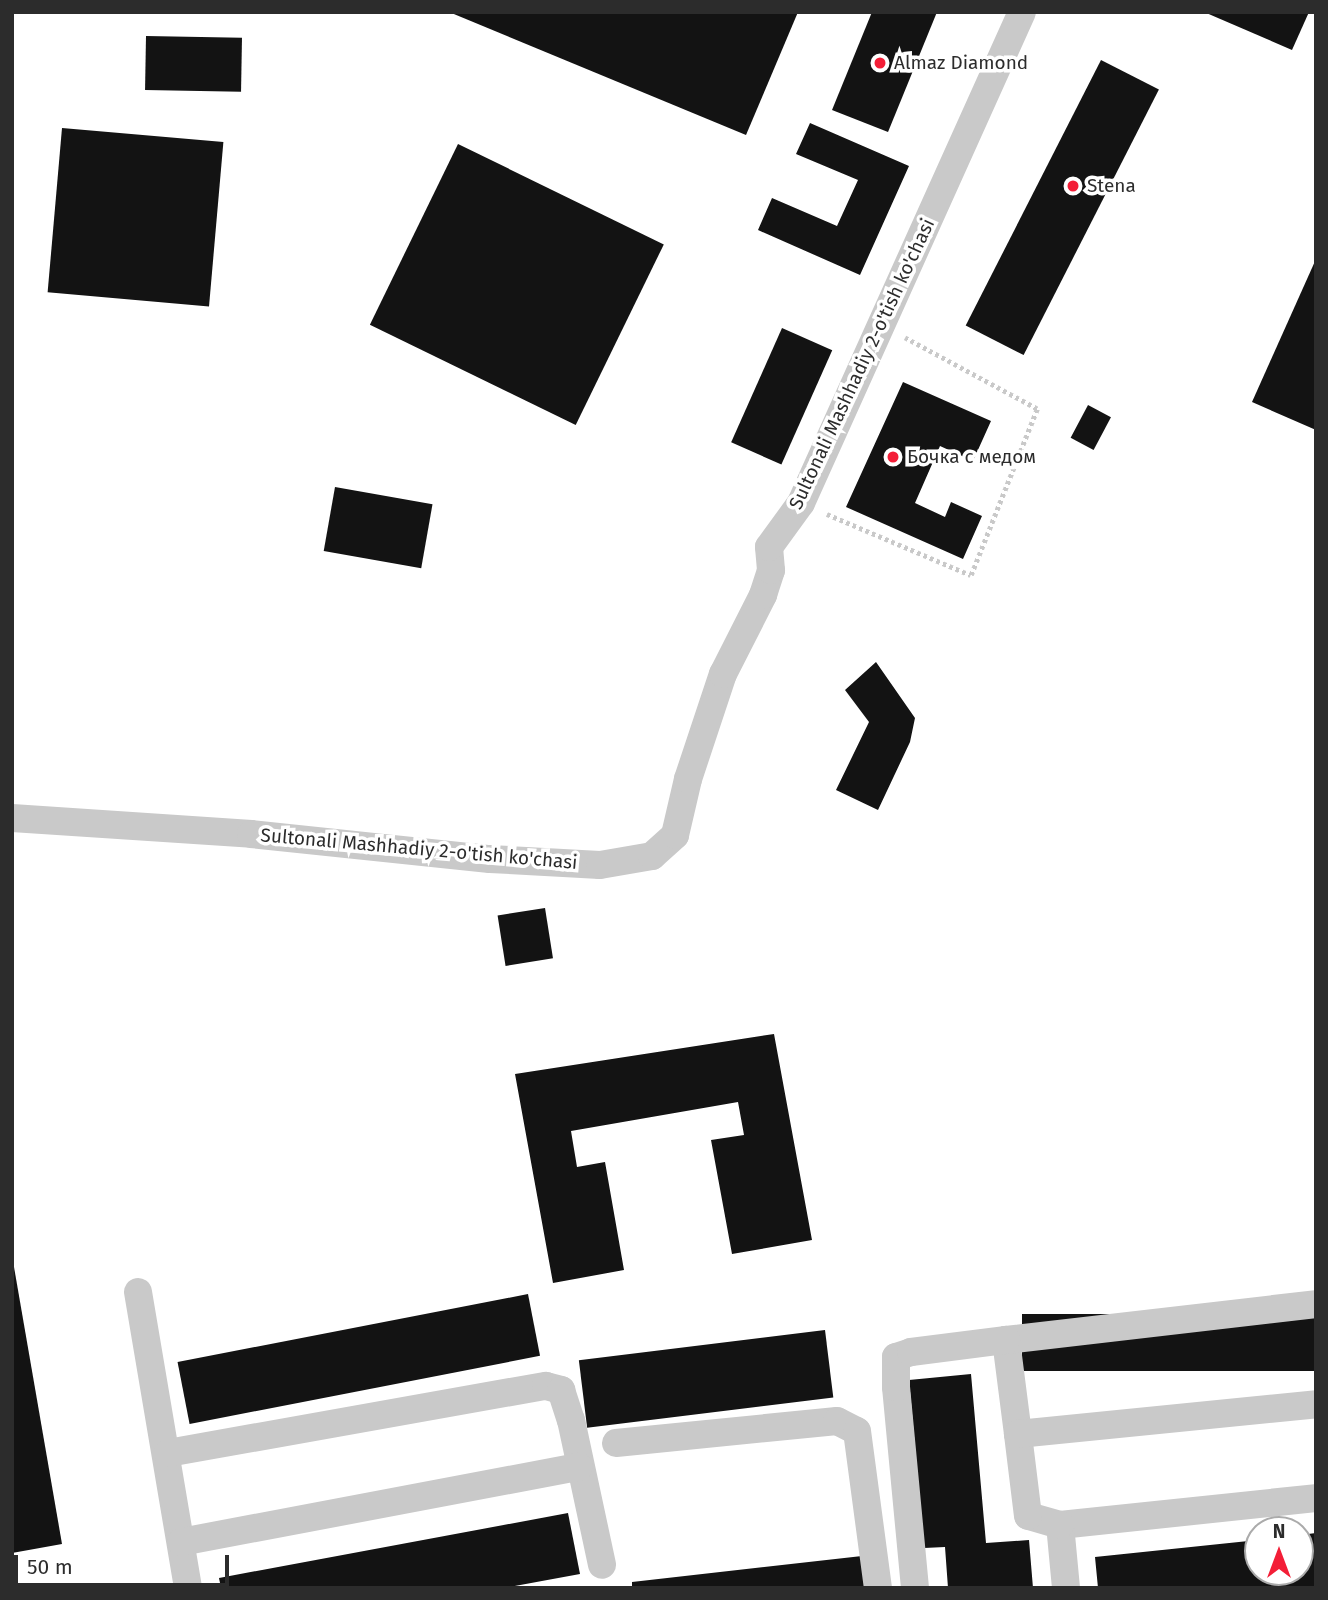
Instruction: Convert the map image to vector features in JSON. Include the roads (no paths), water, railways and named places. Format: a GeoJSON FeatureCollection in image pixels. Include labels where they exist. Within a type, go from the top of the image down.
{"type":"FeatureCollection","features":[{"type":"Feature","properties":{"kind":"lane","name":"Sultonali Mashhadiy 2-o'tish ko'chasi"},"geometry":{"type":"LineString","coordinates":[[12,818],[251,834],[490,859],[600,865],[652,856],[675,835],[688,779],[723,674],[771,570],[769,547],[801,503],[883,327],[1022,12]]}},
{"type":"Feature","properties":{"kind":"lane"},"geometry":{"type":"LineString","coordinates":[[138,1292],[168,1452],[188,1588]]}},
{"type":"Feature","properties":{"kind":"lane"},"geometry":{"type":"LineString","coordinates":[[915,1588],[895,1387],[896,1357],[911,1352],[1006,1340],[1316,1304]]}},
{"type":"Feature","properties":{"kind":"lane"},"geometry":{"type":"LineString","coordinates":[[1006,1340],[1028,1516],[1060,1525],[1316,1498]]}},
{"type":"Feature","properties":{"kind":"lane"},"geometry":{"type":"LineString","coordinates":[[168,1452],[546,1386],[561,1390],[571,1420],[602,1565]]}},
{"type":"Feature","properties":{"kind":"lane"},"geometry":{"type":"LineString","coordinates":[[1018,1434],[1316,1405]]}},
{"type":"Feature","properties":{"kind":"lane"},"geometry":{"type":"LineString","coordinates":[[616,1443],[837,1421],[856,1431],[878,1588]]}},
{"type":"Feature","properties":{"kind":"lane"},"geometry":{"type":"LineString","coordinates":[[181,1542],[579,1467]]}},
{"type":"Feature","properties":{"kind":"lane"},"geometry":{"type":"LineString","coordinates":[[1060,1525],[1066,1588]]}},
{"type":"Feature","properties":{"kind":"place","name":"Almaz Diamond"},"geometry":{"type":"Point","coordinates":[880,63]}},
{"type":"Feature","properties":{"kind":"place","name":"Stena"},"geometry":{"type":"Point","coordinates":[1073,186]}},
{"type":"Feature","properties":{"kind":"place","name":"Бочка с медом"},"geometry":{"type":"Point","coordinates":[893,457]}}]}
